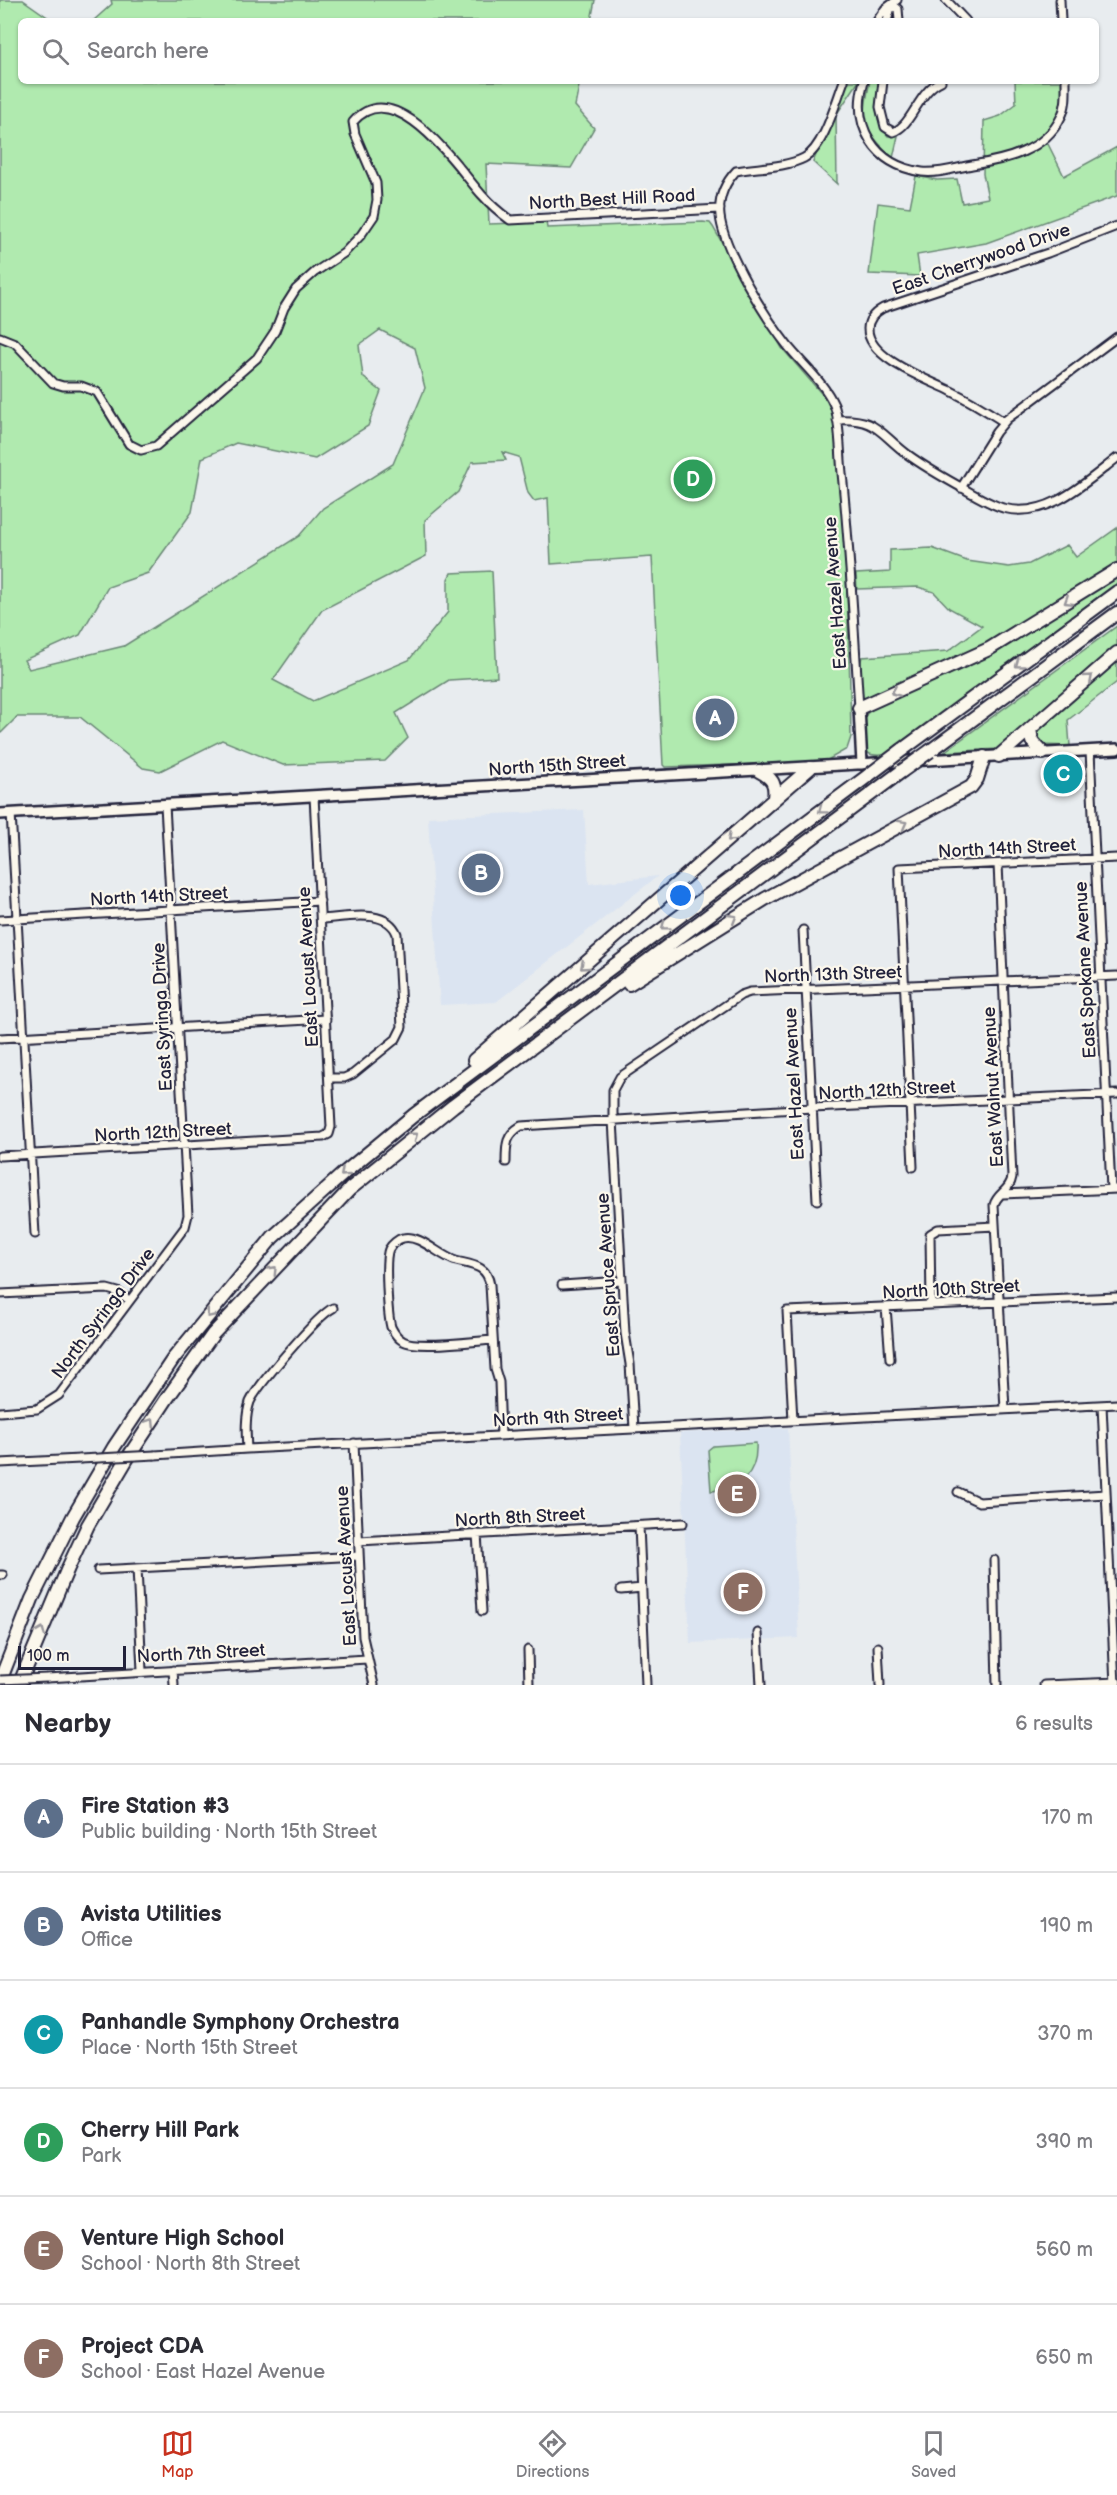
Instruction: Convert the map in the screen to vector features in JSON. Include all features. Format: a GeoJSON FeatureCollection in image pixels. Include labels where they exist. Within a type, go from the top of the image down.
{"type":"FeatureCollection","features":[{"type":"Feature","properties":{"kind":"highway"},"geometry":{"type":"LineString","coordinates":[[859,708],[989,649],[1117,570]]}},
{"type":"Feature","properties":{"kind":"highway"},"geometry":{"type":"LineString","coordinates":[[0,1681],[32,1599],[73,1517],[114,1447],[173,1359],[273,1238],[344,1173],[414,1115],[866,770],[902,750],[1117,592]]}},
{"type":"Feature","properties":{"kind":"highway"},"geometry":{"type":"LineString","coordinates":[[19,1685],[88,1525],[127,1459],[213,1334],[350,1189],[444,1113],[575,1014],[1117,613]]}},
{"type":"Feature","properties":{"kind":"highway"},"geometry":{"type":"LineString","coordinates":[[999,756],[1117,653]]}},
{"type":"Feature","properties":{"kind":"highway"},"geometry":{"type":"LineString","coordinates":[[1030,729],[1032,741],[1043,753]]}},
{"type":"Feature","properties":{"kind":"highway"},"geometry":{"type":"LineString","coordinates":[[575,1014],[631,983],[765,899],[971,787],[977,779],[984,757]]}},
{"type":"Feature","properties":{"kind":"highway"},"geometry":{"type":"LineString","coordinates":[[414,1115],[487,1048],[595,957],[810,768]]}},
{"type":"Feature","properties":{"kind":"highway"},"geometry":{"type":"LineString","coordinates":[[759,771],[773,780],[774,798]]}},
{"type":"Feature","properties":{"kind":"main road","name":"East Hazel Avenue"},"geometry":{"type":"LineString","coordinates":[[859,708],[866,770]]}},
{"type":"Feature","properties":{"kind":"main road","name":"North 15th Street"},"geometry":{"type":"LineString","coordinates":[[0,813],[696,772],[810,768],[866,770],[984,757],[1117,749]]}},
{"type":"Feature","properties":{"kind":"street"},"geometry":{"type":"LineString","coordinates":[[946,0],[963,18]]}},
{"type":"Feature","properties":{"kind":"street"},"geometry":{"type":"LineString","coordinates":[[1060,0],[1061,18]]}},
{"type":"Feature","properties":{"kind":"street"},"geometry":{"type":"LineString","coordinates":[[879,18],[885,9],[895,2]]}},
{"type":"Feature","properties":{"kind":"street"},"geometry":{"type":"LineString","coordinates":[[888,18],[895,2]]}},
{"type":"Feature","properties":{"kind":"street"},"geometry":{"type":"LineString","coordinates":[[895,2],[899,18]]}},
{"type":"Feature","properties":{"kind":"street"},"geometry":{"type":"LineString","coordinates":[[720,209],[722,191],[736,171],[787,164],[805,157],[814,149],[821,138],[843,84]]}},
{"type":"Feature","properties":{"kind":"street"},"geometry":{"type":"LineString","coordinates":[[864,84],[860,116],[867,137],[876,149],[891,161],[924,172],[991,162],[1022,153],[1046,137],[1061,119],[1065,106],[1066,84]]}},
{"type":"Feature","properties":{"kind":"street"},"geometry":{"type":"LineString","coordinates":[[884,84],[880,107],[882,121],[887,129],[893,132],[906,122],[928,89],[936,84]]}},
{"type":"Feature","properties":{"kind":"street","name":"North Best Hill Road"},"geometry":{"type":"LineString","coordinates":[[0,337],[15,343],[39,372],[53,383],[63,386],[81,386],[97,392],[129,444],[141,450],[156,446],[257,358],[275,331],[284,308],[297,289],[315,272],[344,253],[361,236],[374,216],[377,200],[376,183],[355,134],[353,122],[360,114],[381,108],[405,115],[440,144],[481,194],[497,211],[510,219],[720,209]]}},
{"type":"Feature","properties":{"kind":"street","name":"East Hazel Avenue"},"geometry":{"type":"LineString","coordinates":[[720,209],[725,237],[740,269],[786,343],[835,407],[848,529],[859,708]]}},
{"type":"Feature","properties":{"kind":"street","name":"East Cherrywood Drive"},"geometry":{"type":"LineString","coordinates":[[1004,422],[954,392],[888,359],[875,348],[868,332],[871,318],[883,308],[1057,250],[1117,226]]}},
{"type":"Feature","properties":{"kind":"street"},"geometry":{"type":"LineString","coordinates":[[961,488],[1004,422],[1117,337]]}},
{"type":"Feature","properties":{"kind":"street"},"geometry":{"type":"LineString","coordinates":[[837,420],[868,422],[908,455],[961,488],[1003,508],[1028,509],[1044,506],[1067,495],[1117,458]]}},
{"type":"Feature","properties":{"kind":"street","name":"East Spokane Avenue"},"geometry":{"type":"LineString","coordinates":[[1090,751],[1106,1095],[1114,1189]]}},
{"type":"Feature","properties":{"kind":"street","name":"East Locust Avenue"},"geometry":{"type":"LineString","coordinates":[[314,796],[332,1127],[327,1135]]}},
{"type":"Feature","properties":{"kind":"street","name":"East Syringa Drive"},"geometry":{"type":"LineString","coordinates":[[165,805],[188,1215],[185,1227]]}},
{"type":"Feature","properties":{"kind":"street"},"geometry":{"type":"LineString","coordinates":[[12,813],[35,1234]]}},
{"type":"Feature","properties":{"kind":"street","name":"North 14th Street"},"geometry":{"type":"LineString","coordinates":[[904,986],[899,868],[1117,858]]}},
{"type":"Feature","properties":{"kind":"street","name":"East Walnut Avenue"},"geometry":{"type":"LineString","coordinates":[[998,864],[1012,1177],[1010,1187],[997,1198],[994,1205],[1005,1409]]}},
{"type":"Feature","properties":{"kind":"street","name":"North 14th Street"},"geometry":{"type":"LineString","coordinates":[[0,920],[320,902]]}},
{"type":"Feature","properties":{"kind":"street"},"geometry":{"type":"LineString","coordinates":[[321,920],[377,917],[390,921],[397,934],[401,1032],[391,1044],[352,1074],[344,1078],[329,1078]]}},
{"type":"Feature","properties":{"kind":"street","name":"East Hazel Avenue"},"geometry":{"type":"LineString","coordinates":[[803,930],[817,1200]]}},
{"type":"Feature","properties":{"kind":"street","name":"North 13th Street"},"geometry":{"type":"LineString","coordinates":[[613,1120],[613,1090],[620,1077],[741,995],[750,992],[1117,976]]}},
{"type":"Feature","properties":{"kind":"street"},"geometry":{"type":"LineString","coordinates":[[904,986],[913,1167]]}},
{"type":"Feature","properties":{"kind":"street"},"geometry":{"type":"LineString","coordinates":[[0,1038],[326,1019]]}},
{"type":"Feature","properties":{"kind":"street","name":"North 12th Street"},"geometry":{"type":"LineString","coordinates":[[506,1162],[506,1143],[510,1132],[521,1126],[812,1108],[1117,1094]]}},
{"type":"Feature","properties":{"kind":"street","name":"East Spruce Avenue"},"geometry":{"type":"LineString","coordinates":[[613,1120],[622,1281],[634,1428]]}},
{"type":"Feature","properties":{"kind":"street","name":"North 12th Street"},"geometry":{"type":"LineString","coordinates":[[0,1156],[184,1146],[327,1135]]}},
{"type":"Feature","properties":{"kind":"street"},"geometry":{"type":"LineString","coordinates":[[1002,1194],[1114,1189]]}},
{"type":"Feature","properties":{"kind":"street"},"geometry":{"type":"LineString","coordinates":[[931,1304],[929,1238],[932,1231],[995,1226]]}},
{"type":"Feature","properties":{"kind":"street","name":"North Syringa Drive"},"geometry":{"type":"LineString","coordinates":[[0,1412],[37,1408],[60,1395],[185,1227]]}},
{"type":"Feature","properties":{"kind":"street"},"geometry":{"type":"LineString","coordinates":[[493,1340],[416,1345],[405,1342],[395,1334],[390,1323],[387,1266],[389,1249],[396,1242],[405,1238],[415,1238],[446,1258],[474,1265],[485,1271],[490,1285],[495,1369],[499,1382],[501,1436]]}},
{"type":"Feature","properties":{"kind":"street"},"geometry":{"type":"LineString","coordinates":[[562,1285],[622,1281]]}},
{"type":"Feature","properties":{"kind":"street"},"geometry":{"type":"LineString","coordinates":[[0,1294],[107,1289],[118,1292],[129,1300]]}},
{"type":"Feature","properties":{"kind":"street","name":"North 10th Street"},"geometry":{"type":"LineString","coordinates":[[793,1420],[787,1311],[1117,1297]]}},
{"type":"Feature","properties":{"kind":"street"},"geometry":{"type":"LineString","coordinates":[[886,1307],[890,1359]]}},
{"type":"Feature","properties":{"kind":"street"},"geometry":{"type":"LineString","coordinates":[[247,1449],[246,1420],[253,1396],[318,1320],[333,1308]]}},
{"type":"Feature","properties":{"kind":"street","name":"North 9th Street"},"geometry":{"type":"LineString","coordinates":[[0,1463],[1117,1404]]}},
{"type":"Feature","properties":{"kind":"street"},"geometry":{"type":"LineString","coordinates":[[1044,1685],[1116,1683],[1102,1405]]}},
{"type":"Feature","properties":{"kind":"street","name":"East Locust Avenue"},"geometry":{"type":"LineString","coordinates":[[354,1443],[363,1637],[374,1685]]}},
{"type":"Feature","properties":{"kind":"street"},"geometry":{"type":"LineString","coordinates":[[958,1492],[979,1502],[1106,1494]]}},
{"type":"Feature","properties":{"kind":"street","name":"North 8th Street"},"geometry":{"type":"LineString","coordinates":[[359,1541],[683,1523]]}},
{"type":"Feature","properties":{"kind":"street"},"geometry":{"type":"LineString","coordinates":[[639,1526],[646,1685]]}},
{"type":"Feature","properties":{"kind":"street"},"geometry":{"type":"LineString","coordinates":[[477,1534],[482,1611]]}},
{"type":"Feature","properties":{"kind":"street"},"geometry":{"type":"LineString","coordinates":[[98,1570],[359,1556]]}},
{"type":"Feature","properties":{"kind":"street"},"geometry":{"type":"LineString","coordinates":[[994,1560],[997,1685]]}},
{"type":"Feature","properties":{"kind":"street"},"geometry":{"type":"LineString","coordinates":[[137,1568],[142,1671]]}},
{"type":"Feature","properties":{"kind":"street"},"geometry":{"type":"LineString","coordinates":[[621,1590],[642,1588]]}},
{"type":"Feature","properties":{"kind":"street"},"geometry":{"type":"LineString","coordinates":[[758,1633],[761,1685]]}},
{"type":"Feature","properties":{"kind":"street"},"geometry":{"type":"LineString","coordinates":[[878,1647],[880,1685]]}},
{"type":"Feature","properties":{"kind":"street"},"geometry":{"type":"LineString","coordinates":[[528,1650],[529,1685]]}},
{"type":"Feature","properties":{"kind":"street","name":"North 7th Street"},"geometry":{"type":"LineString","coordinates":[[0,1681],[47,1678],[57,1681],[142,1671],[367,1659]]}},
{"type":"Feature","properties":{"kind":"street"},"geometry":{"type":"LineString","coordinates":[[173,1670],[174,1685]]}},
{"type":"Feature","properties":{"kind":"shaded area"},"geometry":{"type":"Polygon","coordinates":[[[584,810],[589,884],[658,876],[496,1002],[440,1005],[428,817],[584,810]]]}},
{"type":"Feature","properties":{"kind":"shaded area"},"geometry":{"type":"Polygon","coordinates":[[[788,1428],[799,1638],[690,1643],[680,1433],[788,1428]]]}},
{"type":"Feature","properties":{"kind":"green space"},"geometry":{"type":"Polygon","coordinates":[[[0,0],[23,0],[49,18],[18,18],[18,84],[579,84],[575,106],[594,128],[571,168],[486,164],[489,224],[546,222],[547,228],[710,223],[782,348],[827,400],[832,410],[844,533],[851,737],[847,749],[824,762],[665,767],[663,765],[652,557],[551,564],[548,498],[534,501],[528,493],[519,457],[502,452],[506,460],[472,462],[458,492],[425,520],[426,556],[322,610],[273,680],[313,701],[409,660],[448,612],[448,579],[451,573],[492,571],[497,677],[449,680],[396,713],[408,738],[385,761],[283,765],[222,740],[160,771],[143,768],[80,717],[17,717],[0,734],[0,0]],[[380,330],[359,345],[363,377],[381,391],[368,426],[315,459],[236,443],[202,458],[192,512],[148,573],[108,587],[80,635],[24,660],[29,669],[124,646],[299,536],[323,508],[393,464],[425,388],[415,348],[380,330]]]}},
{"type":"Feature","properties":{"kind":"green space"},"geometry":{"type":"Polygon","coordinates":[[[111,0],[595,0],[592,18],[96,18],[112,4],[111,0]]]}},
{"type":"Feature","properties":{"kind":"green space"},"geometry":{"type":"Polygon","coordinates":[[[846,84],[857,84],[836,115],[837,184],[813,162],[846,84]]]}},
{"type":"Feature","properties":{"kind":"green space"},"geometry":{"type":"Polygon","coordinates":[[[870,84],[880,84],[877,110],[880,123],[888,136],[898,136],[893,158],[870,131],[865,115],[870,84]]]}},
{"type":"Feature","properties":{"kind":"green space"},"geometry":{"type":"Polygon","coordinates":[[[1015,84],[1063,84],[1063,97],[1058,118],[1044,136],[1064,176],[1117,147],[1117,196],[986,243],[917,255],[920,276],[869,274],[878,203],[910,207],[916,176],[937,180],[957,179],[962,203],[988,198],[983,174],[984,121],[1000,116],[1016,104],[1015,84]]]}},
{"type":"Feature","properties":{"kind":"green space"},"geometry":{"type":"Polygon","coordinates":[[[1117,528],[1117,563],[1014,630],[952,663],[866,702],[859,695],[862,657],[948,651],[982,626],[949,608],[934,592],[918,587],[857,589],[856,574],[890,572],[890,550],[932,548],[967,561],[1009,567],[1029,564],[1067,545],[1076,557],[1117,528]]]}},
{"type":"Feature","properties":{"kind":"green space"},"geometry":{"type":"Polygon","coordinates":[[[1117,575],[1117,583],[885,755],[873,755],[867,752],[863,731],[864,716],[875,707],[990,654],[1117,575]]]}},
{"type":"Feature","properties":{"kind":"green space"},"geometry":{"type":"Polygon","coordinates":[[[1117,626],[1117,648],[998,749],[944,752],[1117,626]]]}},
{"type":"Feature","properties":{"kind":"green space"},"geometry":{"type":"Polygon","coordinates":[[[1117,659],[1117,682],[1068,720],[1070,746],[1041,745],[1036,741],[1036,730],[1117,659]]]}},
{"type":"Feature","properties":{"kind":"green space"},"geometry":{"type":"Polygon","coordinates":[[[756,1443],[754,1463],[745,1478],[731,1487],[711,1491],[708,1450],[713,1446],[756,1443]]]}},
{"type":"Feature","properties":{"kind":"place","name":"Cherry Hill Park"},"geometry":{"type":"Point","coordinates":[693,479]}},
{"type":"Feature","properties":{"kind":"place","name":"Fire Station #3"},"geometry":{"type":"Point","coordinates":[715,718]}},
{"type":"Feature","properties":{"kind":"place","name":"Panhandle Symphony Orchestra"},"geometry":{"type":"Point","coordinates":[1063,774]}},
{"type":"Feature","properties":{"kind":"place","name":"Avista Utilities"},"geometry":{"type":"Point","coordinates":[481,873]}},
{"type":"Feature","properties":{"kind":"place","name":"Venture High School"},"geometry":{"type":"Point","coordinates":[737,1494]}},
{"type":"Feature","properties":{"kind":"place","name":"Project CDA"},"geometry":{"type":"Point","coordinates":[743,1592]}}]}
